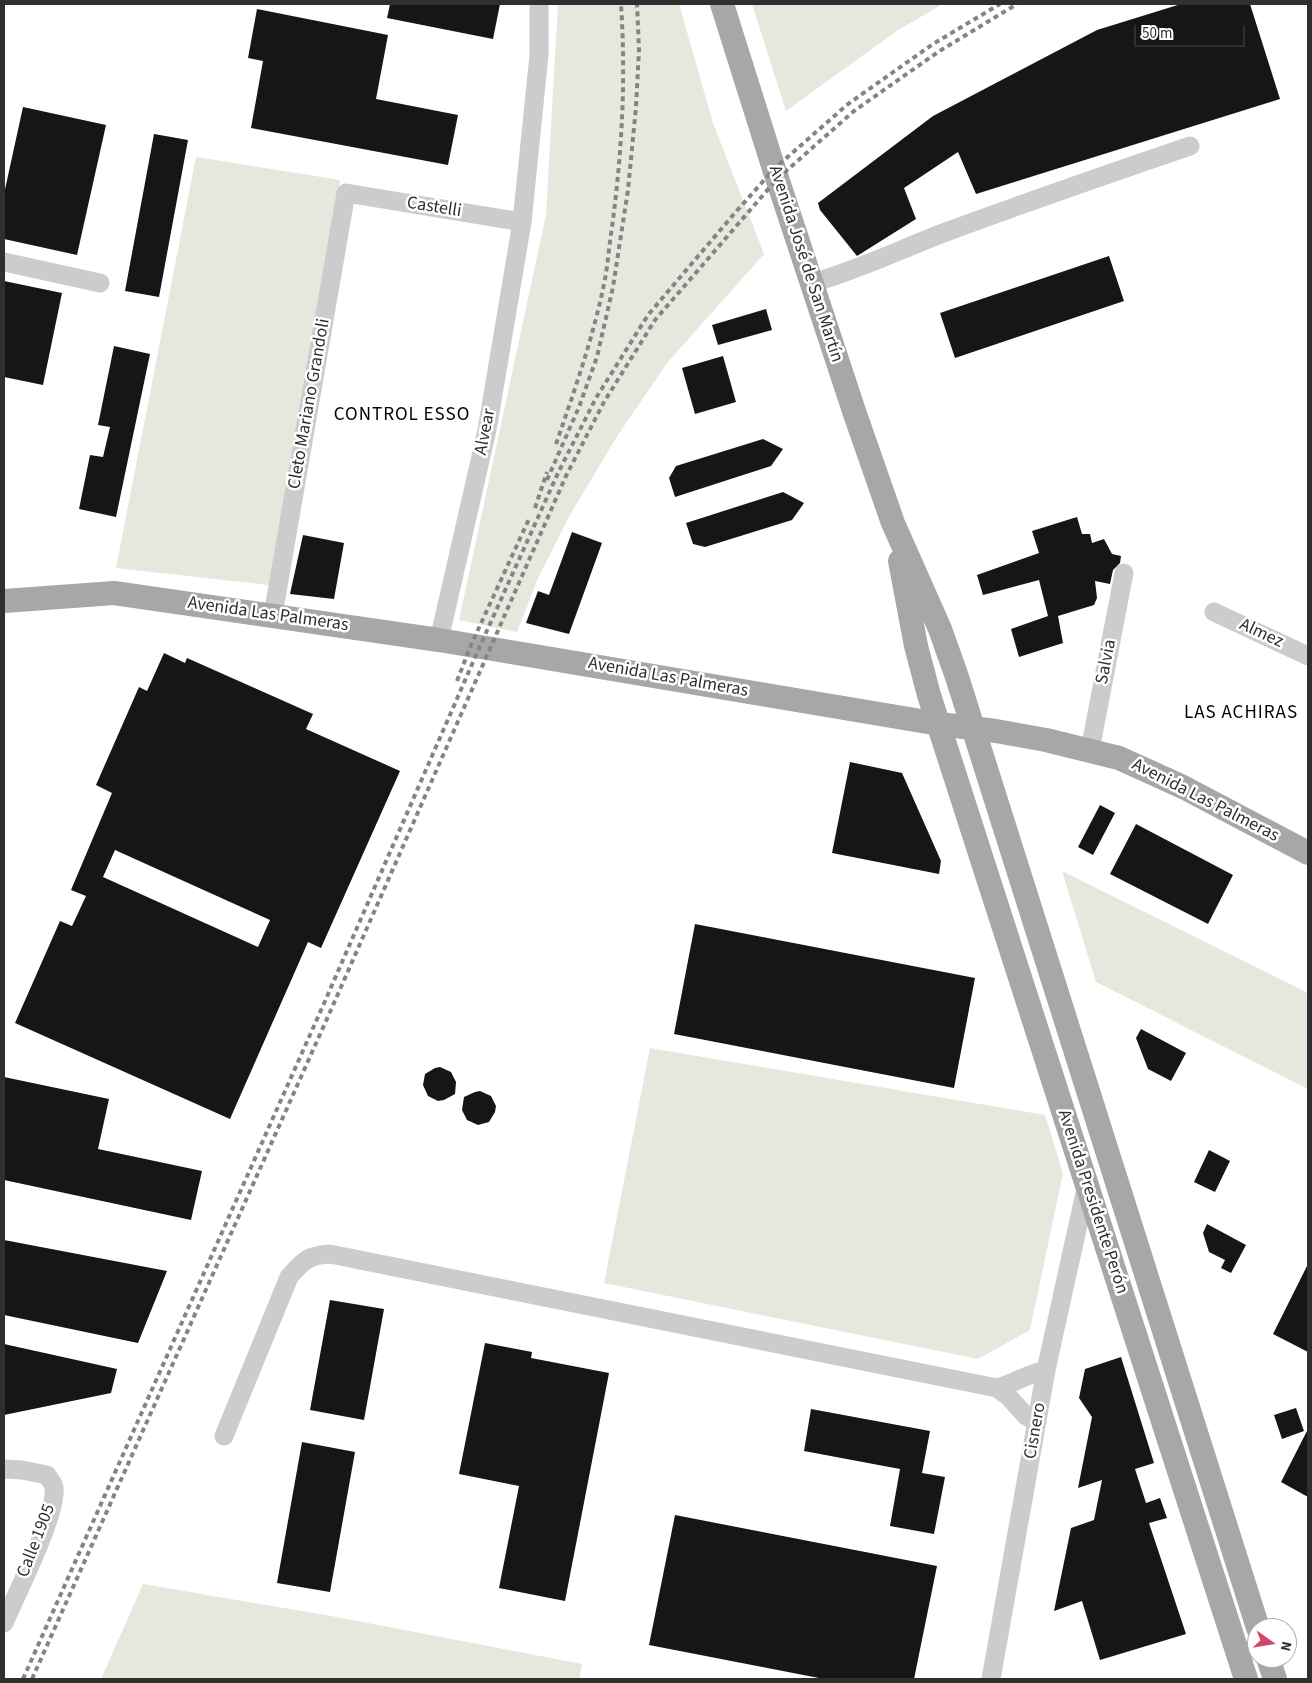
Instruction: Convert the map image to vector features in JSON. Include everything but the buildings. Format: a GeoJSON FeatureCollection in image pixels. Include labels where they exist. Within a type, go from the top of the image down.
{"type":"FeatureCollection","features":[{"type":"Feature","properties":{"kind":"main road","name":"Avenida José de San Martín"},"geometry":{"type":"LineString","coordinates":[[722,4],[812,283],[893,523],[940,629],[972,728]]}},
{"type":"Feature","properties":{"kind":"main road","name":"Avenida José de San Martín"},"geometry":{"type":"LineString","coordinates":[[893,523],[916,646],[939,724]]}},
{"type":"Feature","properties":{"kind":"main road","name":"Avenida Las Palmeras"},"geometry":{"type":"LineString","coordinates":[[4,601],[114,593],[439,640],[939,724],[1046,740],[1120,758],[1183,787],[1308,853]]}},
{"type":"Feature","properties":{"kind":"main road","name":"Avenida Presidente Perón"},"geometry":{"type":"LineString","coordinates":[[939,724],[1246,1679]]}},
{"type":"Feature","properties":{"kind":"main road","name":"Avenida Presidente Perón"},"geometry":{"type":"LineString","coordinates":[[972,728],[1255,1618]]}},
{"type":"Feature","properties":{"kind":"street","name":"Alvear"},"geometry":{"type":"LineString","coordinates":[[439,640],[487,430],[522,222],[539,55],[539,4]]}},
{"type":"Feature","properties":{"kind":"street"},"geometry":{"type":"LineString","coordinates":[[812,283],[844,274],[936,236],[1049,194],[1190,146]]}},
{"type":"Feature","properties":{"kind":"street","name":"Castelli"},"geometry":{"type":"LineString","coordinates":[[346,194],[522,222]]}},
{"type":"Feature","properties":{"kind":"street","name":"Cleto Mariano Grandoli"},"geometry":{"type":"LineString","coordinates":[[273,615],[346,194]]}},
{"type":"Feature","properties":{"kind":"street"},"geometry":{"type":"LineString","coordinates":[[4,262],[100,282]]}},
{"type":"Feature","properties":{"kind":"street","name":"Salvia"},"geometry":{"type":"LineString","coordinates":[[1090,750],[1124,573]]}},
{"type":"Feature","properties":{"kind":"street","name":"Almez"},"geometry":{"type":"LineString","coordinates":[[1214,612],[1308,656]]}},
{"type":"Feature","properties":{"kind":"street","name":"Cisnero"},"geometry":{"type":"LineString","coordinates":[[991,1679],[1046,1370],[1087,1184]]}},
{"type":"Feature","properties":{"kind":"street"},"geometry":{"type":"LineString","coordinates":[[224,1436],[289,1277],[302,1262],[316,1255],[330,1254],[997,1388],[1008,1396],[1026,1416],[1037,1422]]}},
{"type":"Feature","properties":{"kind":"street"},"geometry":{"type":"LineString","coordinates":[[997,1388],[1012,1384],[1033,1372],[1046,1370]]}},
{"type":"Feature","properties":{"kind":"street","name":"Calle 1905"},"geometry":{"type":"LineString","coordinates":[[4,1469],[47,1475],[54,1486],[54,1501],[41,1537],[4,1623]]}},
{"type":"Feature","properties":{"kind":"shaded area"},"geometry":{"type":"Polygon","coordinates":[[[558,4],[679,4],[713,123],[764,254],[667,363],[616,438],[570,515],[539,576],[517,632],[459,620],[546,215],[558,4]]]}},
{"type":"Feature","properties":{"kind":"shaded area"},"geometry":{"type":"Polygon","coordinates":[[[752,4],[943,4],[898,30],[786,111],[752,4]]]}},
{"type":"Feature","properties":{"kind":"shaded area"},"geometry":{"type":"Polygon","coordinates":[[[196,157],[340,180],[269,585],[116,568],[196,157]]]}},
{"type":"Feature","properties":{"kind":"shaded area"},"geometry":{"type":"Polygon","coordinates":[[[1062,871],[1308,993],[1308,1089],[1096,982],[1062,871]]]}},
{"type":"Feature","properties":{"kind":"shaded area"},"geometry":{"type":"Polygon","coordinates":[[[650,1048],[1045,1115],[1063,1173],[1030,1330],[978,1359],[604,1283],[650,1048]]]}},
{"type":"Feature","properties":{"kind":"shaded area"},"geometry":{"type":"Polygon","coordinates":[[[143,1584],[331,1616],[582,1664],[579,1679],[101,1679],[143,1584]]]}},
{"type":"Feature","properties":{"kind":"railway"},"geometry":{"type":"LineString","coordinates":[[556,444],[589,345],[607,270],[622,116],[621,4]]}},
{"type":"Feature","properties":{"kind":"railway"},"geometry":{"type":"LineString","coordinates":[[547,480],[579,407],[597,357],[613,287],[628,190],[636,107],[639,50],[637,4]]}},
{"type":"Feature","properties":{"kind":"railway"},"geometry":{"type":"LineString","coordinates":[[23,1679],[322,1008],[480,646],[558,473],[596,398],[648,315],[774,169],[848,104],[933,44],[1000,4]]}},
{"type":"Feature","properties":{"kind":"railway"},"geometry":{"type":"LineString","coordinates":[[32,1679],[330,1012],[566,476],[604,402],[655,320],[777,179],[854,111],[938,52],[1017,4]]}},
{"type":"Feature","properties":{"kind":"railway"},"geometry":{"type":"LineString","coordinates":[[535,508],[547,472]]}},
{"type":"Feature","properties":{"kind":"railway"},"geometry":{"type":"LineString","coordinates":[[457,681],[471,645],[529,519]]}},
{"type":"Feature","properties":{"kind":"district","name":"CONTROL ESSO"},"geometry":{"type":"Point","coordinates":[402,416]}},
{"type":"Feature","properties":{"kind":"district","name":"LAS ACHIRAS"},"geometry":{"type":"Point","coordinates":[1241,714]}}]}
